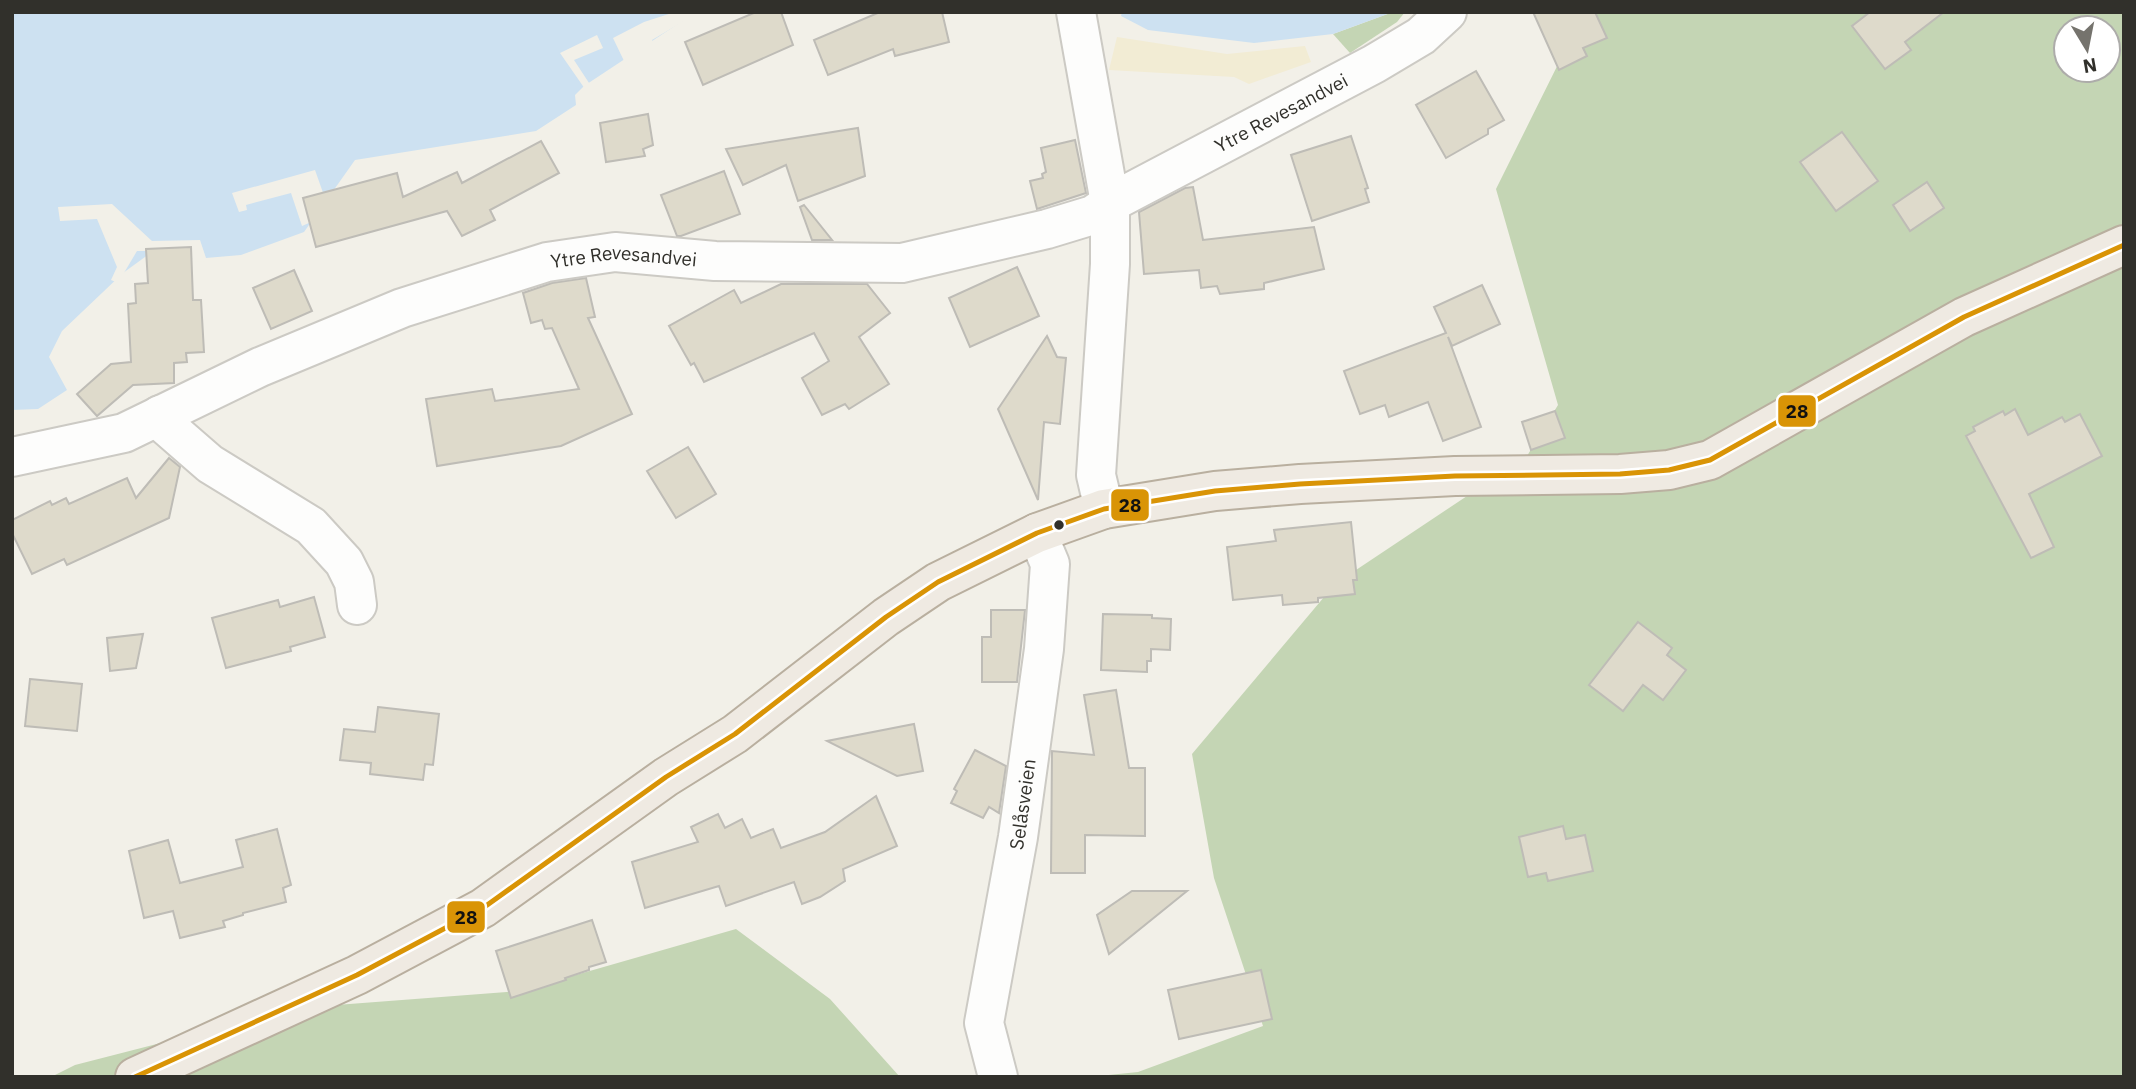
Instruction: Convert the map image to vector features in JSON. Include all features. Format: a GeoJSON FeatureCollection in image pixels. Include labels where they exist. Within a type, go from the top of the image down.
{"type":"FeatureCollection","features":[{"type":"Feature","properties":{"kind":"main road"},"geometry":{"type":"LineString","coordinates":[[135,1077],[357,975],[483,908],[667,777],[735,734],[938,582],[1037,533],[1104,509],[1215,491],[1455,476],[1620,474],[1669,470],[1710,460],[1964,317],[2124,245]]}},
{"type":"Feature","properties":{"kind":"street"},"geometry":{"type":"LineString","coordinates":[[1076,12],[1110,203],[1110,264],[1096,475],[1104,509]]}},
{"type":"Feature","properties":{"kind":"street","name":"Ytre Revesandvei"},"geometry":{"type":"LineString","coordinates":[[12,457],[124,433],[260,367],[402,308],[547,262],[615,253],[715,261],[902,262],[1047,229],[1093,215],[1110,203],[1374,64],[1421,36],[1447,12]]}},
{"type":"Feature","properties":{"kind":"street"},"geometry":{"type":"LineString","coordinates":[[160,415],[164,424],[210,464],[311,526],[344,562],[354,582],[356,605]]}},
{"type":"Feature","properties":{"kind":"street","name":"Selåsveien"},"geometry":{"type":"LineString","coordinates":[[1001,1076],[984,1023],[1018,837],[1044,649],[1050,564],[1037,533]]}},
{"type":"Feature","properties":{"kind":"green space"},"geometry":{"type":"Polygon","coordinates":[[[1393,12],[1405,12],[1397,22],[1350,53],[1333,34],[1393,12]]]}},
{"type":"Feature","properties":{"kind":"green space"},"geometry":{"type":"Polygon","coordinates":[[[1584,12],[2124,12],[2124,1077],[1089,1077],[1138,1072],[1263,1026],[1214,878],[1192,754],[1335,584],[1527,456],[1558,405],[1496,189],[1584,12]]]}},
{"type":"Feature","properties":{"kind":"green space"},"geometry":{"type":"Polygon","coordinates":[[[736,929],[830,999],[900,1077],[51,1077],[75,1065],[297,1008],[520,991],[736,929]]]}},
{"type":"Feature","properties":{"kind":"sand"},"geometry":{"type":"Polygon","coordinates":[[[1117,37],[1227,54],[1305,46],[1311,62],[1249,84],[1234,77],[1109,70],[1117,37]]]}},
{"type":"Feature","properties":{"kind":"water"},"geometry":{"type":"Polygon","coordinates":[[[12,12],[696,12],[584,86],[575,95],[576,105],[536,131],[355,160],[304,232],[241,255],[194,259],[156,249],[123,273],[62,331],[49,357],[67,390],[38,409],[12,410],[12,12]]]}},
{"type":"Feature","properties":{"kind":"water"},"geometry":{"type":"Polygon","coordinates":[[[1122,12],[1393,12],[1333,34],[1254,43],[1148,30],[1121,16],[1122,12]]]}},
{"type":"Feature","properties":{"kind":"pier"},"geometry":{"type":"Polygon","coordinates":[[[675,12],[699,12],[652,40],[654,44],[625,63],[613,38],[644,22],[675,12]]]}},
{"type":"Feature","properties":{"kind":"pier"},"geometry":{"type":"Polygon","coordinates":[[[597,35],[603,48],[574,60],[591,86],[585,89],[560,53],[597,35]]]}},
{"type":"Feature","properties":{"kind":"pier"},"geometry":{"type":"Polygon","coordinates":[[[315,170],[327,204],[316,220],[302,226],[291,193],[246,205],[247,210],[239,212],[232,193],[315,170]]]}},
{"type":"Feature","properties":{"kind":"pier"},"geometry":{"type":"Polygon","coordinates":[[[112,204],[152,241],[200,240],[207,261],[195,262],[186,251],[137,251],[118,283],[111,280],[117,267],[97,219],[60,221],[58,207],[112,204]]]}},
{"type":"Feature","properties":{"kind":"building"},"geometry":{"type":"Polygon","coordinates":[[[756,12],[781,12],[793,45],[703,85],[685,42],[756,12]]]}},
{"type":"Feature","properties":{"kind":"building"},"geometry":{"type":"Polygon","coordinates":[[[880,12],[942,12],[949,42],[895,56],[893,49],[828,75],[814,40],[880,12]]]}},
{"type":"Feature","properties":{"kind":"building"},"geometry":{"type":"Polygon","coordinates":[[[1533,12],[1595,12],[1607,38],[1583,48],[1587,56],[1559,70],[1533,12]]]}},
{"type":"Feature","properties":{"kind":"building"},"geometry":{"type":"Polygon","coordinates":[[[1870,12],[1944,12],[1905,42],[1911,50],[1885,69],[1852,26],[1870,12]]]}},
{"type":"Feature","properties":{"kind":"building"},"geometry":{"type":"Polygon","coordinates":[[[1476,71],[1504,120],[1488,129],[1488,134],[1446,158],[1416,105],[1476,71]]]}},
{"type":"Feature","properties":{"kind":"building"},"geometry":{"type":"Polygon","coordinates":[[[648,114],[653,145],[643,149],[645,156],[606,162],[600,123],[648,114]]]}},
{"type":"Feature","properties":{"kind":"building"},"geometry":{"type":"Polygon","coordinates":[[[858,128],[865,176],[798,201],[786,165],[743,185],[726,149],[858,128]]]}},
{"type":"Feature","properties":{"kind":"building"},"geometry":{"type":"Polygon","coordinates":[[[1842,132],[1878,181],[1836,211],[1800,162],[1842,132]]]}},
{"type":"Feature","properties":{"kind":"building"},"geometry":{"type":"Polygon","coordinates":[[[1351,136],[1368,188],[1365,189],[1369,202],[1312,221],[1291,155],[1351,136]]]}},
{"type":"Feature","properties":{"kind":"building"},"geometry":{"type":"Polygon","coordinates":[[[1075,140],[1086,193],[1037,209],[1030,181],[1043,178],[1042,174],[1046,172],[1041,148],[1075,140]]]}},
{"type":"Feature","properties":{"kind":"building"},"geometry":{"type":"Polygon","coordinates":[[[541,141],[559,173],[490,210],[495,220],[462,236],[447,211],[316,247],[303,198],[397,173],[403,197],[457,172],[462,183],[541,141]]]}},
{"type":"Feature","properties":{"kind":"building"},"geometry":{"type":"Polygon","coordinates":[[[724,171],[740,214],[677,236],[661,195],[724,171]]]}},
{"type":"Feature","properties":{"kind":"building"},"geometry":{"type":"Polygon","coordinates":[[[1927,182],[1944,208],[1910,231],[1893,205],[1927,182]]]}},
{"type":"Feature","properties":{"kind":"building"},"geometry":{"type":"Polygon","coordinates":[[[1193,187],[1203,240],[1314,227],[1324,269],[1264,283],[1264,289],[1220,294],[1217,286],[1201,288],[1199,270],[1144,274],[1139,212],[1185,188],[1193,187]]]}},
{"type":"Feature","properties":{"kind":"building"},"geometry":{"type":"Polygon","coordinates":[[[804,205],[832,240],[812,240],[800,207],[804,205]]]}},
{"type":"Feature","properties":{"kind":"building"},"geometry":{"type":"Polygon","coordinates":[[[191,247],[193,300],[201,300],[204,352],[186,353],[187,362],[174,363],[174,383],[133,385],[97,416],[77,394],[111,364],[131,362],[128,304],[136,303],[135,284],[148,283],[146,249],[191,247]]]}},
{"type":"Feature","properties":{"kind":"building"},"geometry":{"type":"Polygon","coordinates":[[[1017,267],[1039,316],[970,347],[949,298],[1017,267]]]}},
{"type":"Feature","properties":{"kind":"building"},"geometry":{"type":"Polygon","coordinates":[[[294,270],[312,311],[271,329],[253,288],[294,270]]]}},
{"type":"Feature","properties":{"kind":"building"},"geometry":{"type":"Polygon","coordinates":[[[586,278],[595,317],[588,318],[632,414],[561,446],[437,466],[426,399],[492,389],[495,401],[579,389],[552,328],[545,329],[542,320],[531,323],[523,293],[552,283],[586,278]]]}},
{"type":"Feature","properties":{"kind":"building"},"geometry":{"type":"Polygon","coordinates":[[[781,284],[867,284],[890,313],[859,337],[889,384],[849,409],[845,404],[822,415],[802,378],[829,361],[814,333],[704,382],[669,326],[734,290],[741,303],[781,284]]]}},
{"type":"Feature","properties":{"kind":"building"},"geometry":{"type":"Polygon","coordinates":[[[1482,285],[1500,324],[1452,346],[1448,337],[1481,427],[1443,441],[1428,402],[1389,417],[1385,405],[1360,414],[1344,371],[1446,333],[1434,307],[1482,285]]]}},
{"type":"Feature","properties":{"kind":"building"},"geometry":{"type":"Polygon","coordinates":[[[1047,336],[1057,357],[1066,358],[1060,424],[1044,422],[1038,500],[998,409],[1047,336]]]}},
{"type":"Feature","properties":{"kind":"building"},"geometry":{"type":"Polygon","coordinates":[[[2015,409],[2028,435],[2062,417],[2065,422],[2080,414],[2102,456],[2029,494],[2054,547],[2031,558],[1966,436],[1975,431],[1973,427],[2003,411],[2005,415],[2015,409]]]}},
{"type":"Feature","properties":{"kind":"building"},"geometry":{"type":"Polygon","coordinates":[[[1555,411],[1565,438],[1531,450],[1522,422],[1555,411]]]}},
{"type":"Feature","properties":{"kind":"building"},"geometry":{"type":"Polygon","coordinates":[[[688,447],[716,494],[676,518],[647,471],[688,447]]]}},
{"type":"Feature","properties":{"kind":"building"},"geometry":{"type":"Polygon","coordinates":[[[169,458],[180,467],[169,518],[67,565],[64,559],[32,574],[12,533],[12,520],[50,501],[52,505],[66,498],[69,504],[127,478],[136,498],[169,458]]]}},
{"type":"Feature","properties":{"kind":"building"},"geometry":{"type":"Polygon","coordinates":[[[1351,522],[1357,580],[1353,580],[1355,594],[1318,598],[1318,602],[1283,605],[1282,595],[1233,600],[1227,547],[1276,541],[1274,530],[1351,522]]]}},
{"type":"Feature","properties":{"kind":"building"},"geometry":{"type":"Polygon","coordinates":[[[314,597],[325,637],[290,647],[291,651],[226,668],[212,618],[278,600],[280,607],[314,597]]]}},
{"type":"Feature","properties":{"kind":"building"},"geometry":{"type":"Polygon","coordinates":[[[991,610],[1025,610],[1017,682],[982,682],[982,637],[991,637],[991,610]]]}},
{"type":"Feature","properties":{"kind":"building"},"geometry":{"type":"Polygon","coordinates":[[[1103,614],[1152,615],[1152,618],[1171,619],[1170,650],[1151,649],[1147,672],[1101,670],[1103,614]]]}},
{"type":"Feature","properties":{"kind":"building"},"geometry":{"type":"Polygon","coordinates":[[[1638,622],[1672,648],[1667,655],[1686,670],[1663,700],[1643,685],[1623,711],[1589,685],[1638,622]]]}},
{"type":"Feature","properties":{"kind":"building"},"geometry":{"type":"Polygon","coordinates":[[[143,634],[136,668],[110,671],[107,638],[143,634]]]}},
{"type":"Feature","properties":{"kind":"building"},"geometry":{"type":"Polygon","coordinates":[[[30,679],[82,684],[77,731],[25,726],[30,679]]]}},
{"type":"Feature","properties":{"kind":"building"},"geometry":{"type":"Polygon","coordinates":[[[1116,690],[1129,768],[1145,768],[1145,836],[1085,835],[1085,873],[1051,873],[1052,751],[1094,755],[1084,695],[1116,690]]]}},
{"type":"Feature","properties":{"kind":"building"},"geometry":{"type":"Polygon","coordinates":[[[378,707],[439,714],[433,765],[425,764],[423,780],[370,774],[371,763],[340,760],[344,729],[375,732],[378,707]]]}},
{"type":"Feature","properties":{"kind":"building"},"geometry":{"type":"Polygon","coordinates":[[[914,724],[923,771],[897,776],[827,741],[914,724]]]}},
{"type":"Feature","properties":{"kind":"building"},"geometry":{"type":"Polygon","coordinates":[[[975,750],[1006,766],[999,813],[989,807],[983,818],[951,803],[957,791],[954,789],[975,750]]]}},
{"type":"Feature","properties":{"kind":"building"},"geometry":{"type":"Polygon","coordinates":[[[876,796],[897,846],[843,869],[845,881],[820,897],[802,904],[794,882],[726,906],[719,886],[645,908],[632,862],[698,842],[691,827],[718,814],[725,828],[742,819],[751,838],[773,829],[781,848],[825,832],[876,796]]]}},
{"type":"Feature","properties":{"kind":"building"},"geometry":{"type":"Polygon","coordinates":[[[1563,826],[1566,839],[1585,835],[1593,871],[1548,881],[1546,873],[1528,877],[1519,837],[1563,826]]]}},
{"type":"Feature","properties":{"kind":"building"},"geometry":{"type":"Polygon","coordinates":[[[277,829],[291,885],[283,888],[286,902],[223,921],[225,927],[180,938],[173,911],[144,918],[129,851],[168,840],[180,883],[243,867],[236,840],[277,829]]]}},
{"type":"Feature","properties":{"kind":"building"},"geometry":{"type":"Polygon","coordinates":[[[1132,891],[1187,891],[1109,954],[1097,915],[1132,891]]]}},
{"type":"Feature","properties":{"kind":"building"},"geometry":{"type":"Polygon","coordinates":[[[592,920],[606,962],[589,967],[589,970],[565,978],[566,980],[511,998],[496,951],[592,920]]]}},
{"type":"Feature","properties":{"kind":"building"},"geometry":{"type":"Polygon","coordinates":[[[1261,970],[1272,1019],[1179,1039],[1168,990],[1261,970]]]}},
{"type":"Feature","properties":{"kind":"transit line","name":"28"},"geometry":{"type":"LineString","coordinates":[[135,1077],[357,975],[483,908],[666,777],[735,734],[886,617],[938,582],[1037,533],[1104,509],[1215,491],[1455,476],[1620,474],[1669,470],[1710,460],[1964,317],[2124,245]]}}]}
